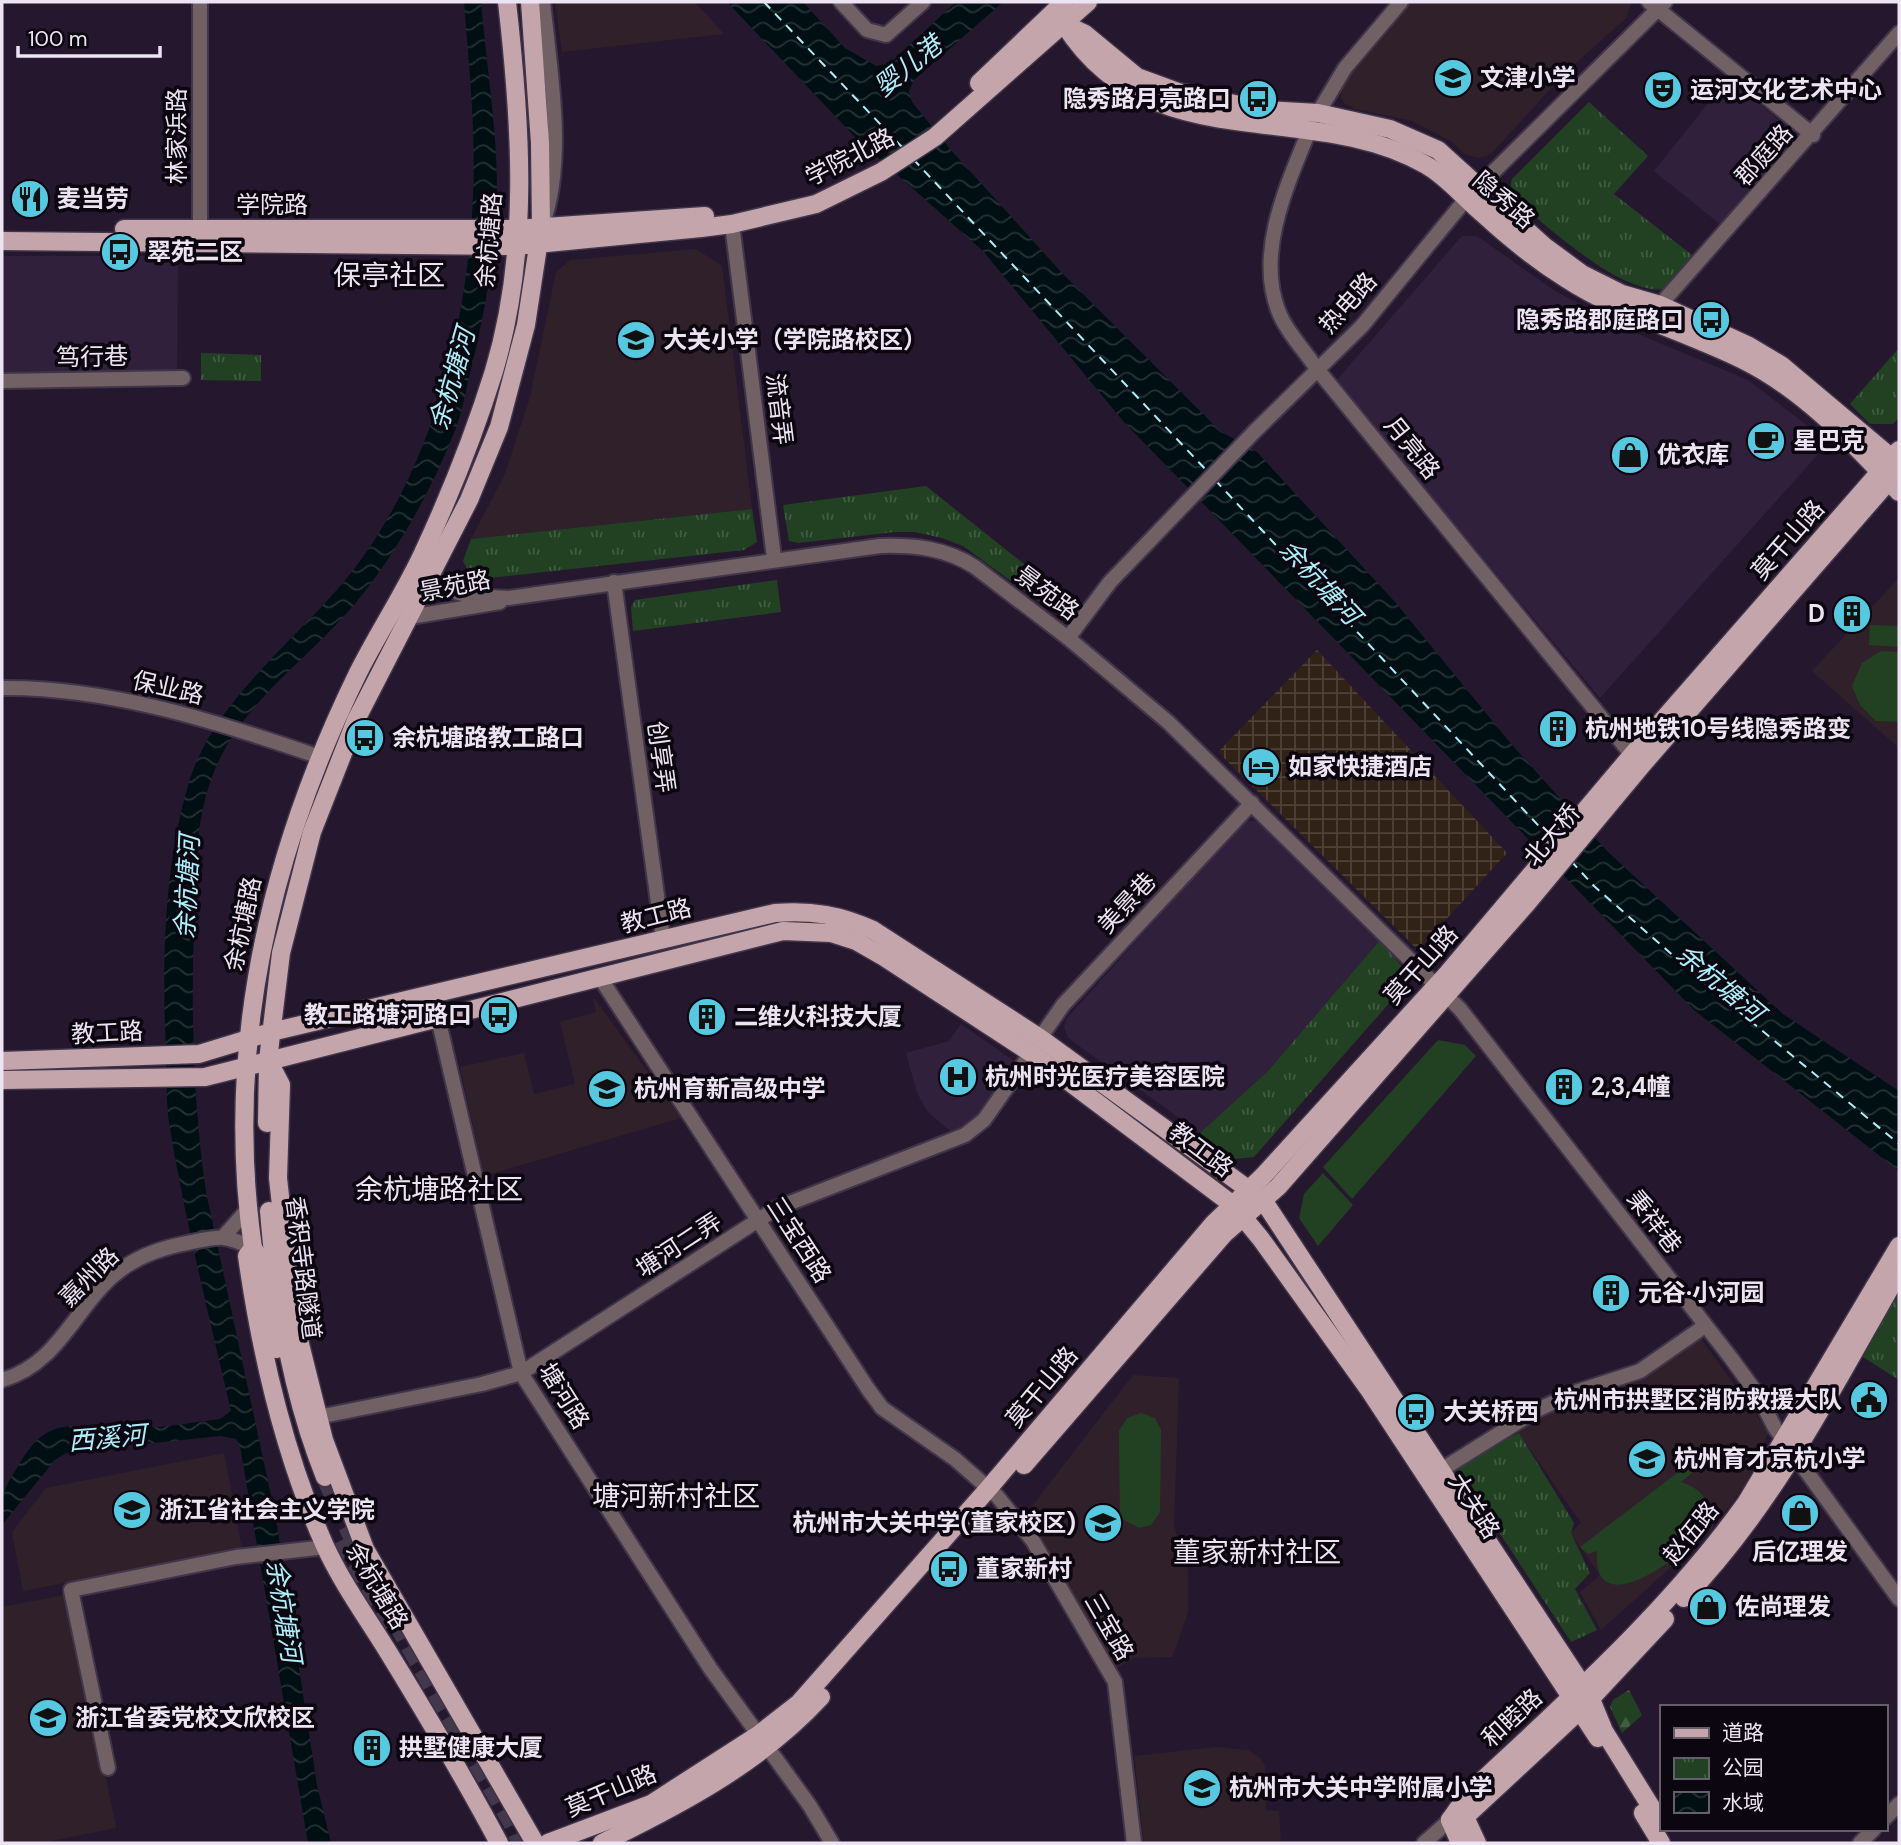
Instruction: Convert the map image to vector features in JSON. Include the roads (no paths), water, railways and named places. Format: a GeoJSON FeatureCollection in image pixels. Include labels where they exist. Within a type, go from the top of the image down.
{"type":"FeatureCollection","features":[{"type":"Feature","properties":{"kind":"main road","name":"余杭塘路"},"geometry":{"type":"LineString","coordinates":[[499,1843],[455,1761],[326,1547],[296,1472],[267,1367],[247,1256],[253,1248],[249,1208],[245,1067],[257,967],[272,895],[305,793],[359,672],[424,552],[494,370],[507,314],[516,237],[520,122],[507,2]]}},
{"type":"Feature","properties":{"kind":"main road","name":"余杭塘路"},"geometry":{"type":"LineString","coordinates":[[530,2],[540,129],[540,236],[526,325],[499,427],[469,500],[356,720],[312,832],[281,953],[268,1060],[281,1085],[278,1178],[287,1260],[299,1340],[318,1417],[365,1549],[535,1843]]}},
{"type":"Feature","properties":{"kind":"main road","name":"学院北路"},"geometry":{"type":"LineString","coordinates":[[540,236],[732,224],[816,204],[908,156],[967,102],[1058,10],[1088,2]]}},
{"type":"Feature","properties":{"kind":"main road","name":"隐秀路"},"geometry":{"type":"LineString","coordinates":[[1058,10],[1137,77],[1178,92],[1263,110],[1318,113],[1390,129],[1438,150],[1544,246],[1582,274],[1622,294],[1660,306],[1749,346],[1781,365],[1894,469]]}},
{"type":"Feature","properties":{"kind":"main road","name":"隐秀路"},"geometry":{"type":"LineString","coordinates":[[1058,10],[1082,52],[1105,74],[1129,91],[1149,100],[1227,121],[1309,131],[1373,143],[1427,165],[1527,253],[1568,280],[1617,308],[1744,360],[1788,387],[1894,469]]}},
{"type":"Feature","properties":{"kind":"main road","name":"学院北路"},"geometry":{"type":"LineString","coordinates":[[540,236],[715,215],[845,187]]}},
{"type":"Feature","properties":{"kind":"main road","name":"学院路"},"geometry":{"type":"LineString","coordinates":[[2,229],[200,229],[464,237]]}},
{"type":"Feature","properties":{"kind":"main road","name":"学院路"},"geometry":{"type":"LineString","coordinates":[[2,241],[540,236]]}},
{"type":"Feature","properties":{"kind":"main road","name":"莫干山路"},"geometry":{"type":"LineString","coordinates":[[1609,794],[1632,755],[1894,469]]}},
{"type":"Feature","properties":{"kind":"main road","name":"莫干山路"},"geometry":{"type":"LineString","coordinates":[[1609,794],[1894,469]]}},
{"type":"Feature","properties":{"kind":"main road","name":"北大桥"},"geometry":{"type":"LineString","coordinates":[[1523,896],[1609,794]]}},
{"type":"Feature","properties":{"kind":"main road","name":"莫干山路"},"geometry":{"type":"LineString","coordinates":[[992,1493],[1224,1234],[1246,1218],[1263,1200],[1523,896]]}},
{"type":"Feature","properties":{"kind":"main road","name":"教工路"},"geometry":{"type":"LineString","coordinates":[[2,1061],[199,1054],[271,1032],[775,913],[824,913],[845,918],[873,930],[1036,1046],[1247,1190]]}},
{"type":"Feature","properties":{"kind":"main road","name":"教工路"},"geometry":{"type":"LineString","coordinates":[[2,1080],[205,1077],[783,931],[831,933],[856,941],[1036,1046],[1233,1205]]}},
{"type":"Feature","properties":{"kind":"main road","name":"莫干山路"},"geometry":{"type":"LineString","coordinates":[[602,1843],[694,1796],[762,1742],[849,1666],[1213,1224],[1440,990]]}},
{"type":"Feature","properties":{"kind":"main road","name":"香积寺路隧道"},"geometry":{"type":"LineString","coordinates":[[253,1248],[261,1261],[277,1352],[320,1480],[289,1358],[272,1253],[266,1144],[268,1060]]}},
{"type":"Feature","properties":{"kind":"main road","name":"大关路"},"geometry":{"type":"LineString","coordinates":[[1247,1190],[1263,1200],[1580,1698],[1661,1843]]}},
{"type":"Feature","properties":{"kind":"main road","name":"大关路"},"geometry":{"type":"LineString","coordinates":[[1233,1205],[1246,1218],[1370,1391],[1580,1698]]}},
{"type":"Feature","properties":{"kind":"main road","name":"赵伍路"},"geometry":{"type":"LineString","coordinates":[[1789,1447],[1899,1246]]}},
{"type":"Feature","properties":{"kind":"main road","name":"赵伍路"},"geometry":{"type":"LineString","coordinates":[[1580,1698],[1719,1563],[1899,1272]]}},
{"type":"Feature","properties":{"kind":"main road","name":"和睦路"},"geometry":{"type":"LineString","coordinates":[[1457,1818],[1469,1793],[1580,1698]]}},
{"type":"Feature","properties":{"kind":"main road","name":"莫干山路"},"geometry":{"type":"LineString","coordinates":[[548,1843],[651,1804],[762,1742]]}},
{"type":"Feature","properties":{"kind":"main road","name":"大关路"},"geometry":{"type":"LineString","coordinates":[[1607,1745],[1660,1822]]}},
{"type":"Feature","properties":{"kind":"main road"},"geometry":{"type":"LineString","coordinates":[[1457,1818],[1460,1843]]}},
{"type":"Feature","properties":{"kind":"main road"},"geometry":{"type":"LineString","coordinates":[[1457,1818],[1477,1843]]}},
{"type":"Feature","properties":{"kind":"street","name":"林家浜路"},"geometry":{"type":"LineString","coordinates":[[200,2],[200,229]]}},
{"type":"Feature","properties":{"kind":"street"},"geometry":{"type":"LineString","coordinates":[[540,236],[551,200],[553,167],[552,90],[543,2]]}},
{"type":"Feature","properties":{"kind":"street"},"geometry":{"type":"LineString","coordinates":[[841,2],[867,30],[886,35],[923,2]]}},
{"type":"Feature","properties":{"kind":"street"},"geometry":{"type":"LineString","coordinates":[[1318,113],[1345,68],[1401,2]]}},
{"type":"Feature","properties":{"kind":"street"},"geometry":{"type":"LineString","coordinates":[[1657,5],[1813,135]]}},
{"type":"Feature","properties":{"kind":"street","name":"热电路"},"geometry":{"type":"LineString","coordinates":[[1068,638],[1110,582],[1254,432],[1362,326],[1466,199],[1657,5]]}},
{"type":"Feature","properties":{"kind":"street","name":"郡庭路"},"geometry":{"type":"LineString","coordinates":[[1660,306],[1813,135],[1899,33]]}},
{"type":"Feature","properties":{"kind":"street","name":"月亮路"},"geometry":{"type":"LineString","coordinates":[[1309,131],[1280,208],[1270,283],[1279,313],[1317,369],[1632,755]]}},
{"type":"Feature","properties":{"kind":"street","name":"流音弄"},"geometry":{"type":"LineString","coordinates":[[732,224],[774,558]]}},
{"type":"Feature","properties":{"kind":"street","name":"笃行巷"},"geometry":{"type":"LineString","coordinates":[[2,381],[183,378]]}},
{"type":"Feature","properties":{"kind":"street","name":"景苑路"},"geometry":{"type":"LineString","coordinates":[[432,575],[451,591],[463,595],[508,598],[880,545],[909,545],[960,557],[1068,638],[1168,722],[1440,990]]}},
{"type":"Feature","properties":{"kind":"street","name":"创享弄"},"geometry":{"type":"LineString","coordinates":[[614,582],[663,939]]}},
{"type":"Feature","properties":{"kind":"street","name":"景苑路"},"geometry":{"type":"LineString","coordinates":[[410,617],[493,605],[508,598]]}},
{"type":"Feature","properties":{"kind":"street","name":"保业路"},"geometry":{"type":"LineString","coordinates":[[2,688],[36,687],[125,701],[213,722],[320,757]]}},
{"type":"Feature","properties":{"kind":"street","name":"美景巷"},"geometry":{"type":"LineString","coordinates":[[1036,1046],[1063,1004],[1252,803]]}},
{"type":"Feature","properties":{"kind":"street","name":"三宝西路"},"geometry":{"type":"LineString","coordinates":[[599,976],[882,1408],[955,1459],[992,1493]]}},
{"type":"Feature","properties":{"kind":"street","name":"秉祥巷"},"geometry":{"type":"LineString","coordinates":[[1440,990],[1468,1020],[1731,1358],[1789,1447],[1899,1599]]}},
{"type":"Feature","properties":{"kind":"street","name":"塘河路"},"geometry":{"type":"LineString","coordinates":[[438,1018],[521,1373],[710,1668],[810,1807],[832,1843]]}},
{"type":"Feature","properties":{"kind":"street","name":"塘河二弄"},"geometry":{"type":"LineString","coordinates":[[318,1417],[482,1384],[521,1373],[777,1208],[965,1135],[984,1120],[1036,1046]]}},
{"type":"Feature","properties":{"kind":"street"},"geometry":{"type":"LineString","coordinates":[[249,1208],[225,1235],[253,1248]]}},
{"type":"Feature","properties":{"kind":"street","name":"嘉州路"},"geometry":{"type":"LineString","coordinates":[[2,1380],[36,1365],[125,1266],[179,1245],[225,1235]]}},
{"type":"Feature","properties":{"kind":"street"},"geometry":{"type":"LineString","coordinates":[[1449,1465],[1537,1410],[1576,1392],[1640,1371],[1699,1331]]}},
{"type":"Feature","properties":{"kind":"street","name":"三宝路"},"geometry":{"type":"LineString","coordinates":[[992,1493],[1032,1541],[1115,1682],[1134,1843]]}},
{"type":"Feature","properties":{"kind":"street"},"geometry":{"type":"LineString","coordinates":[[108,1768],[71,1590],[251,1555],[326,1547]]}},
{"type":"Feature","properties":{"kind":"street","name":"和睦路"},"geometry":{"type":"LineString","coordinates":[[1424,1843],[1457,1818]]}},
{"type":"Feature","properties":{"kind":"water"},"geometry":{"type":"Polygon","coordinates":[[[464,2],[481,2],[497,187],[489,283],[458,422],[426,494],[403,536],[376,576],[343,618],[259,702],[224,750],[206,794],[197,849],[193,1024],[202,1158],[206,1192],[276,1519],[317,1785],[331,1843],[308,1843],[240,1446],[236,1439],[221,1436],[68,1452],[55,1460],[2,1525],[2,1504],[7,1485],[21,1461],[33,1445],[56,1429],[163,1426],[220,1419],[231,1411],[190,1232],[168,1115],[165,951],[174,846],[190,779],[202,750],[237,697],[347,578],[376,537],[401,493],[422,447],[439,398],[453,349],[463,298],[473,197],[473,124],[464,2]]]}},
{"type":"Feature","properties":{"kind":"water"},"geometry":{"type":"Polygon","coordinates":[[[727,2],[803,2],[845,48],[876,66],[890,63],[956,2],[1003,2],[914,80],[909,91],[912,102],[950,149],[1062,273],[1220,431],[1257,452],[1395,602],[1513,746],[1608,852],[1783,1014],[1899,1091],[1899,1171],[1694,1010],[1123,421],[983,251],[856,138],[727,2]]]}},
{"type":"Feature","properties":{"kind":"tunnel"},"geometry":{"type":"LineString","coordinates":[[325,1477],[389,1610],[521,1843]]}},
{"type":"Feature","properties":{"kind":"tunnel"},"geometry":{"type":"LineString","coordinates":[[340,1541],[388,1638]]}},
{"type":"Feature","properties":{"kind":"place","name":"文津小学"},"geometry":{"type":"Point","coordinates":[1453,78]}},
{"type":"Feature","properties":{"kind":"place","name":"运河文化艺术中心"},"geometry":{"type":"Point","coordinates":[1663,90]}},
{"type":"Feature","properties":{"kind":"place","name":"隐秀路月亮路口"},"geometry":{"type":"Point","coordinates":[1258,99]}},
{"type":"Feature","properties":{"kind":"place","name":"麦当劳"},"geometry":{"type":"Point","coordinates":[30,199]}},
{"type":"Feature","properties":{"kind":"place","name":"翠苑二区"},"geometry":{"type":"Point","coordinates":[120,252]}},
{"type":"Feature","properties":{"kind":"place","name":"隐秀路郡庭路口"},"geometry":{"type":"Point","coordinates":[1711,320]}},
{"type":"Feature","properties":{"kind":"place","name":"大关小学（学院路校区）"},"geometry":{"type":"Point","coordinates":[636,340]}},
{"type":"Feature","properties":{"kind":"place","name":"星巴克"},"geometry":{"type":"Point","coordinates":[1766,441]}},
{"type":"Feature","properties":{"kind":"place","name":"优衣库"},"geometry":{"type":"Point","coordinates":[1630,455]}},
{"type":"Feature","properties":{"kind":"place","name":"D"},"geometry":{"type":"Point","coordinates":[1852,614]}},
{"type":"Feature","properties":{"kind":"place","name":"杭州地铁10号线隐秀路变"},"geometry":{"type":"Point","coordinates":[1558,729]}},
{"type":"Feature","properties":{"kind":"place","name":"余杭塘路教工路口"},"geometry":{"type":"Point","coordinates":[365,738]}},
{"type":"Feature","properties":{"kind":"place","name":"如家快捷酒店"},"geometry":{"type":"Point","coordinates":[1261,767]}},
{"type":"Feature","properties":{"kind":"place","name":"教工路塘河路口"},"geometry":{"type":"Point","coordinates":[499,1015]}},
{"type":"Feature","properties":{"kind":"place","name":"二维火科技大厦"},"geometry":{"type":"Point","coordinates":[707,1017]}},
{"type":"Feature","properties":{"kind":"place","name":"杭州时光医疗美容医院"},"geometry":{"type":"Point","coordinates":[958,1077]}},
{"type":"Feature","properties":{"kind":"place","name":"2,3,4幢"},"geometry":{"type":"Point","coordinates":[1564,1087]}},
{"type":"Feature","properties":{"kind":"place","name":"杭州育新高级中学"},"geometry":{"type":"Point","coordinates":[607,1089]}},
{"type":"Feature","properties":{"kind":"place","name":"元谷·小河园"},"geometry":{"type":"Point","coordinates":[1611,1293]}},
{"type":"Feature","properties":{"kind":"place","name":"杭州市拱墅区消防救援大队"},"geometry":{"type":"Point","coordinates":[1869,1400]}},
{"type":"Feature","properties":{"kind":"place","name":"大关桥西"},"geometry":{"type":"Point","coordinates":[1416,1412]}},
{"type":"Feature","properties":{"kind":"place","name":"杭州育才京杭小学"},"geometry":{"type":"Point","coordinates":[1647,1459]}},
{"type":"Feature","properties":{"kind":"place","name":"浙江省社会主义学院"},"geometry":{"type":"Point","coordinates":[132,1510]}},
{"type":"Feature","properties":{"kind":"place","name":"后亿理发"},"geometry":{"type":"Point","coordinates":[1800,1513]}},
{"type":"Feature","properties":{"kind":"place","name":"杭州市大关中学(董家校区)"},"geometry":{"type":"Point","coordinates":[1103,1523]}},
{"type":"Feature","properties":{"kind":"place","name":"董家新村"},"geometry":{"type":"Point","coordinates":[949,1569]}},
{"type":"Feature","properties":{"kind":"place","name":"佐尚理发"},"geometry":{"type":"Point","coordinates":[1708,1607]}},
{"type":"Feature","properties":{"kind":"place","name":"浙江省委党校文欣校区"},"geometry":{"type":"Point","coordinates":[48,1718]}},
{"type":"Feature","properties":{"kind":"place","name":"拱墅健康大厦"},"geometry":{"type":"Point","coordinates":[372,1748]}},
{"type":"Feature","properties":{"kind":"place","name":"杭州市大关中学附属小学"},"geometry":{"type":"Point","coordinates":[1202,1788]}},
{"type":"Feature","properties":{"kind":"district","name":"保亭社区"},"geometry":{"type":"Point","coordinates":[389,275]}},
{"type":"Feature","properties":{"kind":"district","name":"余杭塘路社区"},"geometry":{"type":"Point","coordinates":[439,1189]}},
{"type":"Feature","properties":{"kind":"district","name":"塘河新村社区"},"geometry":{"type":"Point","coordinates":[676,1496]}},
{"type":"Feature","properties":{"kind":"district","name":"董家新村社区"},"geometry":{"type":"Point","coordinates":[1257,1552]}},
{"type":"Feature","properties":{"kind":"water label","name":"婴儿港"},"geometry":{"type":"Point","coordinates":[908,66]}},
{"type":"Feature","properties":{"kind":"water label","name":"余杭塘河"},"geometry":{"type":"Point","coordinates":[452,379]}},
{"type":"Feature","properties":{"kind":"water label","name":"余杭塘河"},"geometry":{"type":"Point","coordinates":[1320,582]}},
{"type":"Feature","properties":{"kind":"water label","name":"余杭塘河"},"geometry":{"type":"Point","coordinates":[187,887]}},
{"type":"Feature","properties":{"kind":"water label","name":"余杭塘河"},"geometry":{"type":"Point","coordinates":[1720,983]}},
{"type":"Feature","properties":{"kind":"water label","name":"西溪河"},"geometry":{"type":"Point","coordinates":[107,1438]}},
{"type":"Feature","properties":{"kind":"water label","name":"余杭塘河"},"geometry":{"type":"Point","coordinates":[284,1611]}}]}
